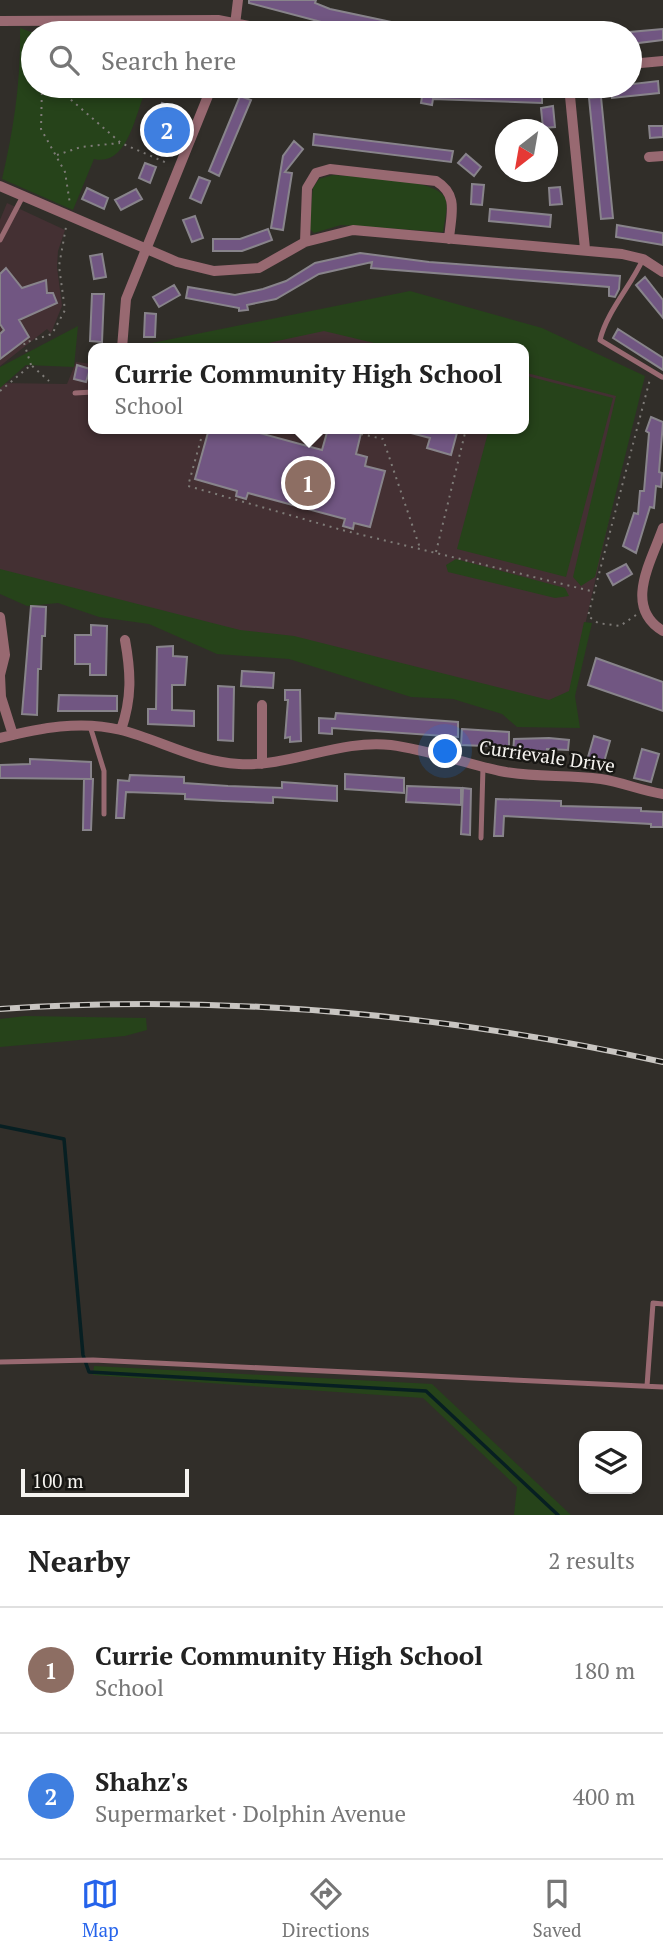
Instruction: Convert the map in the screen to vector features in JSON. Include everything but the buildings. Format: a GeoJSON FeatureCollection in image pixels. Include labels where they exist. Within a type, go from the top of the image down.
{"type":"FeatureCollection","features":[{"type":"Feature","properties":{"kind":"street"},"geometry":{"type":"LineString","coordinates":[[236,21],[238,0]]}},
{"type":"Feature","properties":{"kind":"street"},"geometry":{"type":"LineString","coordinates":[[0,20],[50,21]]}},
{"type":"Feature","properties":{"kind":"street"},"geometry":{"type":"LineString","coordinates":[[642,63],[663,61]]}},
{"type":"Feature","properties":{"kind":"street"},"geometry":{"type":"LineString","coordinates":[[122,343],[126,299],[207,98]]}},
{"type":"Feature","properties":{"kind":"street"},"geometry":{"type":"LineString","coordinates":[[570,98],[585,249]]}},
{"type":"Feature","properties":{"kind":"street"},"geometry":{"type":"LineString","coordinates":[[649,157],[663,156]]}},
{"type":"Feature","properties":{"kind":"street"},"geometry":{"type":"LineString","coordinates":[[305,242],[307,188],[316,173],[330,169],[436,181],[449,189],[452,197],[449,239]]}},
{"type":"Feature","properties":{"kind":"street"},"geometry":{"type":"LineString","coordinates":[[0,186],[196,268],[236,271],[259,268],[305,242],[354,230],[585,249],[643,259],[663,272]]}},
{"type":"Feature","properties":{"kind":"street"},"geometry":{"type":"LineString","coordinates":[[663,528],[640,594],[642,611],[652,625],[663,631]]}},
{"type":"Feature","properties":{"kind":"street"},"geometry":{"type":"LineString","coordinates":[[0,617],[5,655],[1,697],[13,735]]}},
{"type":"Feature","properties":{"kind":"street"},"geometry":{"type":"LineString","coordinates":[[121,730],[129,705],[132,679],[125,640]]}},
{"type":"Feature","properties":{"kind":"street"},"geometry":{"type":"LineString","coordinates":[[262,705],[262,764]]}},
{"type":"Feature","properties":{"kind":"street","name":"Currievale Drive"},"geometry":{"type":"LineString","coordinates":[[0,738],[62,726],[90,726],[121,730],[207,759],[262,764],[362,745],[382,745],[540,777],[601,779],[663,794]]}},
{"type":"Feature","properties":{"kind":"lane"},"geometry":{"type":"LineString","coordinates":[[0,240],[23,196]]}},
{"type":"Feature","properties":{"kind":"lane"},"geometry":{"type":"LineString","coordinates":[[643,259],[603,328],[600,340],[662,377]]}},
{"type":"Feature","properties":{"kind":"lane"},"geometry":{"type":"LineString","coordinates":[[75,393],[88,392]]}},
{"type":"Feature","properties":{"kind":"lane"},"geometry":{"type":"LineString","coordinates":[[90,726],[104,771],[104,814]]}},
{"type":"Feature","properties":{"kind":"lane"},"geometry":{"type":"LineString","coordinates":[[481,838],[483,767]]}},
{"type":"Feature","properties":{"kind":"lane"},"geometry":{"type":"LineString","coordinates":[[647,1386],[653,1303],[663,1304]]}},
{"type":"Feature","properties":{"kind":"lane"},"geometry":{"type":"LineString","coordinates":[[0,1363],[93,1360],[663,1387]]}},
{"type":"Feature","properties":{"kind":"path"},"geometry":{"type":"LineString","coordinates":[[69,98],[121,143],[178,167]]}},
{"type":"Feature","properties":{"kind":"path"},"geometry":{"type":"LineString","coordinates":[[56,156],[81,147],[121,143]]}},
{"type":"Feature","properties":{"kind":"path"},"geometry":{"type":"LineString","coordinates":[[24,343],[31,365],[49,381]]}},
{"type":"Feature","properties":{"kind":"path"},"geometry":{"type":"LineString","coordinates":[[0,391],[31,365]]}},
{"type":"Feature","properties":{"kind":"path"},"geometry":{"type":"LineString","coordinates":[[642,611],[620,626],[598,623],[588,616],[652,371]]}},
{"type":"Feature","properties":{"kind":"path"},"geometry":{"type":"LineString","coordinates":[[361,434],[383,439],[420,549]]}},
{"type":"Feature","properties":{"kind":"path"},"geometry":{"type":"LineString","coordinates":[[435,553],[465,434]]}},
{"type":"Feature","properties":{"kind":"path"},"geometry":{"type":"LineString","coordinates":[[201,439],[188,486],[435,553],[594,592]]}},
{"type":"Feature","properties":{"kind":"shaded area"},"geometry":{"type":"Polygon","coordinates":[[[7,203],[65,230],[58,251],[57,267],[62,306],[51,333],[47,329],[0,366],[0,220],[7,203]]]}},
{"type":"Feature","properties":{"kind":"shaded area"},"geometry":{"type":"Polygon","coordinates":[[[542,329],[642,376],[564,717],[0,582],[0,383],[67,384],[76,362],[88,363],[88,434],[529,434],[528,343],[542,329]]]}},
{"type":"Feature","properties":{"kind":"shaded area"},"geometry":{"type":"Polygon","coordinates":[[[324,330],[382,343],[256,343],[324,330]]]}},
{"type":"Feature","properties":{"kind":"green space"},"geometry":{"type":"Polygon","coordinates":[[[20,28],[21,98],[143,98],[122,148],[105,159],[94,159],[73,210],[2,179],[16,104],[20,28]]]}},
{"type":"Feature","properties":{"kind":"green space"},"geometry":{"type":"Polygon","coordinates":[[[333,175],[395,180],[440,192],[446,200],[443,232],[341,225],[314,233],[309,228],[313,188],[319,179],[333,175]]]}},
{"type":"Feature","properties":{"kind":"green space"},"geometry":{"type":"Polygon","coordinates":[[[410,291],[542,328],[645,376],[595,577],[581,586],[573,577],[616,396],[529,374],[529,343],[374,343],[324,331],[268,343],[152,343],[410,291]]]}},
{"type":"Feature","properties":{"kind":"green space"},"geometry":{"type":"Polygon","coordinates":[[[78,326],[74,367],[26,365],[0,388],[0,367],[78,326]]]}},
{"type":"Feature","properties":{"kind":"green space"},"geometry":{"type":"Polygon","coordinates":[[[529,377],[613,398],[566,577],[457,549],[488,434],[529,434],[529,377]]]}},
{"type":"Feature","properties":{"kind":"green space"},"geometry":{"type":"Polygon","coordinates":[[[456,559],[565,588],[569,596],[555,598],[448,572],[446,565],[456,559]]]}},
{"type":"Feature","properties":{"kind":"green space"},"geometry":{"type":"Polygon","coordinates":[[[0,569],[240,630],[294,636],[549,700],[569,691],[584,622],[592,623],[575,696],[580,728],[517,727],[502,714],[453,699],[411,697],[289,659],[217,654],[149,624],[99,617],[58,603],[27,606],[0,594],[0,569]]]}},
{"type":"Feature","properties":{"kind":"green space"},"geometry":{"type":"Polygon","coordinates":[[[25,1016],[146,1018],[147,1030],[125,1036],[0,1047],[0,1019],[25,1016]]]}},
{"type":"Feature","properties":{"kind":"green space"},"geometry":{"type":"Polygon","coordinates":[[[94,1366],[432,1384],[571,1515],[514,1515],[517,1487],[423,1398],[93,1375],[94,1366]]]}},
{"type":"Feature","properties":{"kind":"waterway"},"geometry":{"type":"LineString","coordinates":[[0,1126],[64,1139],[83,1355],[89,1372],[426,1391],[558,1515]]}},
{"type":"Feature","properties":{"kind":"railway"},"geometry":{"type":"LineString","coordinates":[[0,1009],[167,1004],[333,1012],[499,1031],[663,1062]]}},
{"type":"Feature","properties":{"kind":"place","name":"Shahz's"},"geometry":{"type":"Point","coordinates":[167,130]}},
{"type":"Feature","properties":{"kind":"place","name":"Currie Community High School"},"geometry":{"type":"Point","coordinates":[308,483]}}]}
